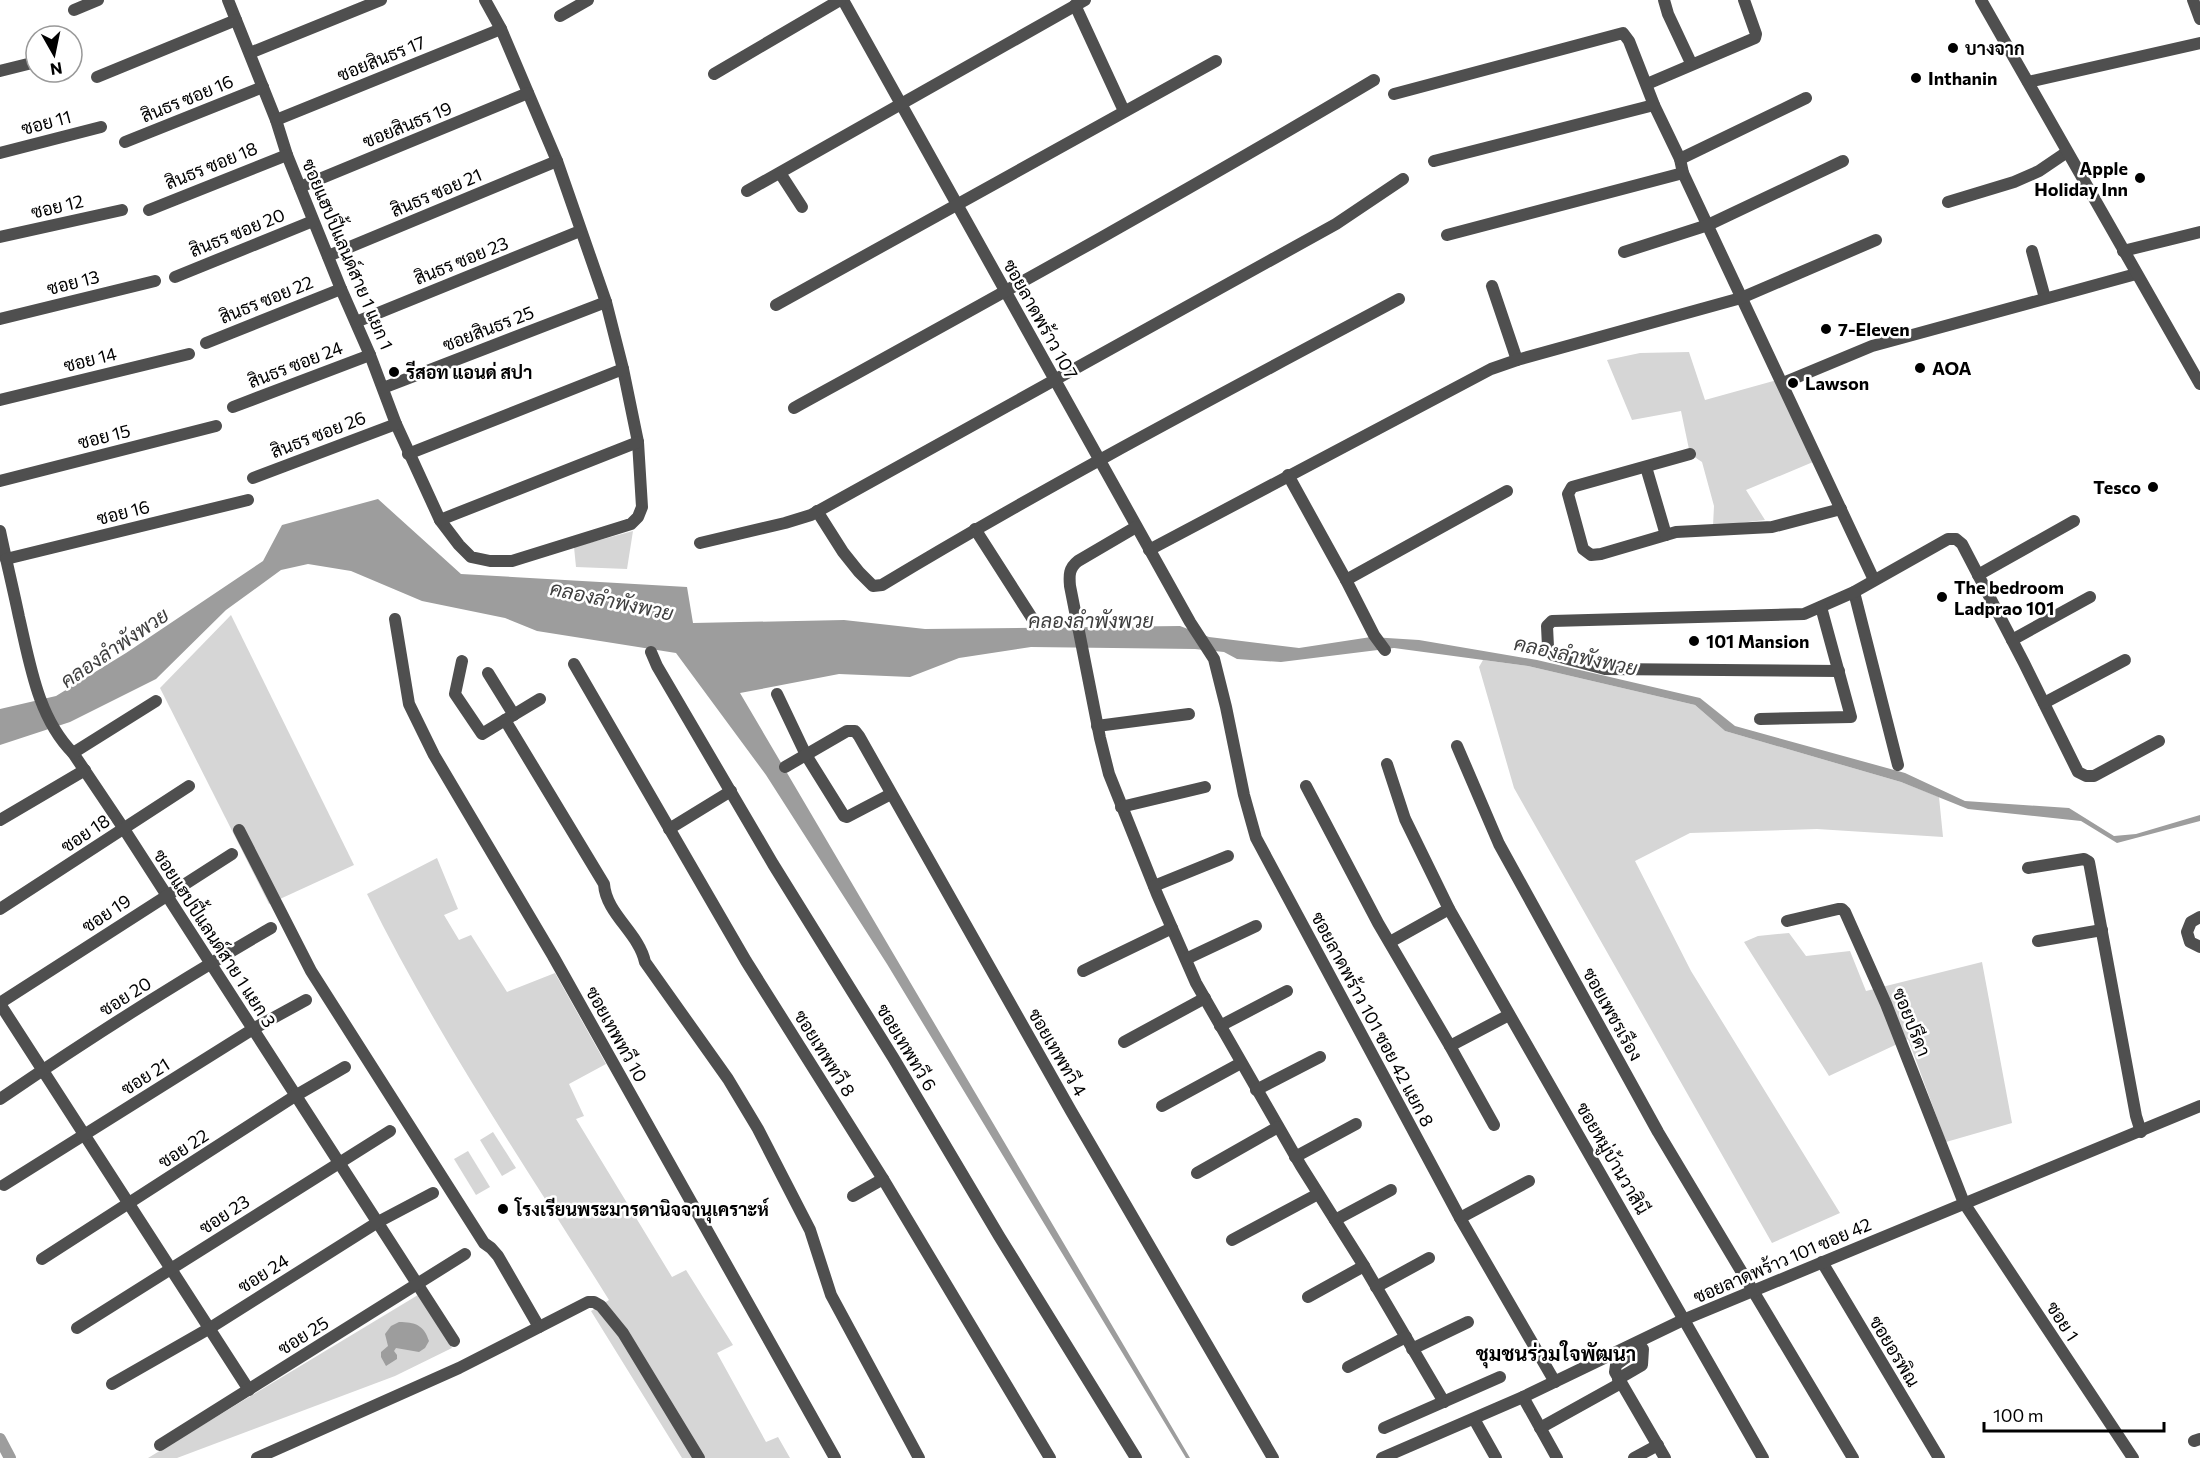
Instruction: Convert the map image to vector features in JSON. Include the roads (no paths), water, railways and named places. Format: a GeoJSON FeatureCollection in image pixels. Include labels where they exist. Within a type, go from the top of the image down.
{"type":"FeatureCollection","features":[{"type":"Feature","properties":{"kind":"street"},"geometry":{"type":"LineString","coordinates":[[74,10],[98,0]]}},
{"type":"Feature","properties":{"kind":"street","name":"ซอยแฮปปี้แลนด์สาย 1 แยก 1"},"geometry":{"type":"LineString","coordinates":[[228,0],[340,289],[370,355],[408,454],[440,520],[471,557],[490,561],[512,561],[631,524],[638,517],[642,507],[638,442],[606,302],[557,161],[501,29],[485,0]]}},
{"type":"Feature","properties":{"kind":"street"},"geometry":{"type":"LineString","coordinates":[[250,53],[381,0]]}},
{"type":"Feature","properties":{"kind":"street"},"geometry":{"type":"LineString","coordinates":[[560,16],[588,0]]}},
{"type":"Feature","properties":{"kind":"street"},"geometry":{"type":"LineString","coordinates":[[714,74],[841,0]]}},
{"type":"Feature","properties":{"kind":"street","name":"ซอยลาดพร้าว 107"},"geometry":{"type":"LineString","coordinates":[[841,0],[1149,550],[1190,622],[1211,653]]}},
{"type":"Feature","properties":{"kind":"street"},"geometry":{"type":"LineString","coordinates":[[1664,0],[1668,14],[1691,63]]}},
{"type":"Feature","properties":{"kind":"street"},"geometry":{"type":"LineString","coordinates":[[1647,84],[1691,63],[1755,38],[1756,34],[1744,0]]}},
{"type":"Feature","properties":{"kind":"street"},"geometry":{"type":"LineString","coordinates":[[1981,0],[2200,384]]}},
{"type":"Feature","properties":{"kind":"street"},"geometry":{"type":"LineString","coordinates":[[2193,0],[2200,19]]}},
{"type":"Feature","properties":{"kind":"street"},"geometry":{"type":"LineString","coordinates":[[747,191],[1080,3],[1124,111]]}},
{"type":"Feature","properties":{"kind":"street"},"geometry":{"type":"LineString","coordinates":[[97,77],[236,20]]}},
{"type":"Feature","properties":{"kind":"street","name":"ซอยสินธร 17"},"geometry":{"type":"LineString","coordinates":[[276,120],[501,29]]}},
{"type":"Feature","properties":{"kind":"street"},"geometry":{"type":"LineString","coordinates":[[1395,94],[1623,33],[1629,41],[1654,105],[1680,159],[1683,173],[1874,580]]}},
{"type":"Feature","properties":{"kind":"street"},"geometry":{"type":"LineString","coordinates":[[2028,82],[2200,43]]}},
{"type":"Feature","properties":{"kind":"street"},"geometry":{"type":"LineString","coordinates":[[776,305],[1216,61]]}},
{"type":"Feature","properties":{"kind":"street"},"geometry":{"type":"LineString","coordinates":[[0,71],[24,65]]}},
{"type":"Feature","properties":{"kind":"street"},"geometry":{"type":"LineString","coordinates":[[794,408],[1005,292],[1374,80]]}},
{"type":"Feature","properties":{"kind":"street","name":"สินธร ซอย 16"},"geometry":{"type":"LineString","coordinates":[[125,142],[263,87]]}},
{"type":"Feature","properties":{"kind":"street","name":"ซอยสินธร 19"},"geometry":{"type":"LineString","coordinates":[[300,187],[528,93]]}},
{"type":"Feature","properties":{"kind":"street"},"geometry":{"type":"LineString","coordinates":[[1680,159],[1806,98]]}},
{"type":"Feature","properties":{"kind":"street"},"geometry":{"type":"LineString","coordinates":[[1434,161],[1654,105]]}},
{"type":"Feature","properties":{"kind":"street","name":"ซอย 11"},"geometry":{"type":"LineString","coordinates":[[0,153],[100,126]]}},
{"type":"Feature","properties":{"kind":"street"},"geometry":{"type":"LineString","coordinates":[[1948,202],[2014,182],[2038,171],[2067,152]]}},
{"type":"Feature","properties":{"kind":"street","name":"สินธร ซอย 18"},"geometry":{"type":"LineString","coordinates":[[149,210],[287,155]]}},
{"type":"Feature","properties":{"kind":"street","name":"สินธร ซอย 21"},"geometry":{"type":"LineString","coordinates":[[328,256],[557,161]]}},
{"type":"Feature","properties":{"kind":"street"},"geometry":{"type":"LineString","coordinates":[[1624,252],[1708,225],[1844,161]]}},
{"type":"Feature","properties":{"kind":"street"},"geometry":{"type":"LineString","coordinates":[[780,172],[802,207]]}},
{"type":"Feature","properties":{"kind":"street"},"geometry":{"type":"LineString","coordinates":[[1447,235],[1683,173]]}},
{"type":"Feature","properties":{"kind":"street"},"geometry":{"type":"LineString","coordinates":[[700,543],[785,524],[818,512],[1336,224],[1403,179]]}},
{"type":"Feature","properties":{"kind":"street","name":"ซอย 12"},"geometry":{"type":"LineString","coordinates":[[0,237],[122,210]]}},
{"type":"Feature","properties":{"kind":"street","name":"สินธร ซอย 20"},"geometry":{"type":"LineString","coordinates":[[175,277],[313,221]]}},
{"type":"Feature","properties":{"kind":"street","name":"สินธร ซอย 23"},"geometry":{"type":"LineString","coordinates":[[356,322],[580,231]]}},
{"type":"Feature","properties":{"kind":"street"},"geometry":{"type":"LineString","coordinates":[[2123,251],[2200,232]]}},
{"type":"Feature","properties":{"kind":"street"},"geometry":{"type":"LineString","coordinates":[[1149,550],[1491,369],[1741,298],[1876,240]]}},
{"type":"Feature","properties":{"kind":"street"},"geometry":{"type":"LineString","coordinates":[[2032,251],[2045,298]]}},
{"type":"Feature","properties":{"kind":"street"},"geometry":{"type":"LineString","coordinates":[[1783,383],[1872,346],[2136,274]]}},
{"type":"Feature","properties":{"kind":"street","name":"ซอย 13"},"geometry":{"type":"LineString","coordinates":[[0,319],[155,281]]}},
{"type":"Feature","properties":{"kind":"street"},"geometry":{"type":"LineString","coordinates":[[1492,286],[1517,360]]}},
{"type":"Feature","properties":{"kind":"street","name":"สินธร ซอย 22"},"geometry":{"type":"LineString","coordinates":[[206,343],[340,289]]}},
{"type":"Feature","properties":{"kind":"street"},"geometry":{"type":"LineString","coordinates":[[818,512],[843,552],[873,586],[882,585],[1098,459],[1399,299]]}},
{"type":"Feature","properties":{"kind":"street","name":"ซอยสินธร 25"},"geometry":{"type":"LineString","coordinates":[[383,388],[606,302]]}},
{"type":"Feature","properties":{"kind":"street","name":"ซอย 14"},"geometry":{"type":"LineString","coordinates":[[0,400],[189,354]]}},
{"type":"Feature","properties":{"kind":"street","name":"สินธร ซอย 24"},"geometry":{"type":"LineString","coordinates":[[233,407],[370,355]]}},
{"type":"Feature","properties":{"kind":"street"},"geometry":{"type":"LineString","coordinates":[[408,454],[623,369]]}},
{"type":"Feature","properties":{"kind":"street","name":"สินธร ซอย 26"},"geometry":{"type":"LineString","coordinates":[[253,478],[396,424]]}},
{"type":"Feature","properties":{"kind":"street","name":"ซอย 15"},"geometry":{"type":"LineString","coordinates":[[0,481],[216,426]]}},
{"type":"Feature","properties":{"kind":"street"},"geometry":{"type":"LineString","coordinates":[[440,520],[638,442]]}},
{"type":"Feature","properties":{"kind":"street"},"geometry":{"type":"LineString","coordinates":[[1690,454],[1572,487],[1568,494],[1583,549],[1591,555],[1601,554],[1676,532],[1772,527],[1840,509]]}},
{"type":"Feature","properties":{"kind":"street"},"geometry":{"type":"LineString","coordinates":[[1646,467],[1666,535]]}},
{"type":"Feature","properties":{"kind":"street"},"geometry":{"type":"LineString","coordinates":[[1288,475],[1374,635],[1385,650]]}},
{"type":"Feature","properties":{"kind":"street"},"geometry":{"type":"LineString","coordinates":[[1346,580],[1507,491]]}},
{"type":"Feature","properties":{"kind":"street","name":"ซอย 16"},"geometry":{"type":"LineString","coordinates":[[6,559],[248,500]]}},
{"type":"Feature","properties":{"kind":"street"},"geometry":{"type":"LineString","coordinates":[[1978,575],[2074,521]]}},
{"type":"Feature","properties":{"kind":"street"},"geometry":{"type":"LineString","coordinates":[[1136,527],[1075,563],[1070,571],[1070,586],[1107,768],[1154,886],[1205,998],[1295,1157],[1364,1266],[1444,1402]]}},
{"type":"Feature","properties":{"kind":"street"},"geometry":{"type":"LineString","coordinates":[[975,529],[1032,618]]}},
{"type":"Feature","properties":{"kind":"street","name":"ซอยแฮปปี้แลนด์สาย 1 แยก 3"},"geometry":{"type":"LineString","coordinates":[[0,531],[35,683],[50,721],[124,829],[454,1341]]}},
{"type":"Feature","properties":{"kind":"street"},"geometry":{"type":"LineString","coordinates":[[1839,670],[1605,669],[1552,655],[1548,647],[1547,626],[1552,621],[1804,614],[1854,592],[1948,539],[1956,539],[1962,544],[2078,772],[2086,776],[2094,776],[2158,741]]}},
{"type":"Feature","properties":{"kind":"street"},"geometry":{"type":"LineString","coordinates":[[1854,592],[1898,765]]}},
{"type":"Feature","properties":{"kind":"street"},"geometry":{"type":"LineString","coordinates":[[2012,640],[2090,597]]}},
{"type":"Feature","properties":{"kind":"street"},"geometry":{"type":"LineString","coordinates":[[1760,720],[1851,717],[1821,607]]}},
{"type":"Feature","properties":{"kind":"street","name":"ซอยเทพทวี 10"},"geometry":{"type":"LineString","coordinates":[[395,619],[409,704],[434,754],[553,956],[835,1458]]}},
{"type":"Feature","properties":{"kind":"street","name":"ซอยเทพทวี 6"},"geometry":{"type":"LineString","coordinates":[[651,652],[773,864],[1136,1458]]}},
{"type":"Feature","properties":{"kind":"street","name":"ซอยลาดพร้าว 101 ซอย 42 แยก 8"},"geometry":{"type":"LineString","coordinates":[[1211,653],[1226,707],[1244,795],[1256,838],[1460,1218],[1555,1382]]}},
{"type":"Feature","properties":{"kind":"street"},"geometry":{"type":"LineString","coordinates":[[2044,704],[2126,660]]}},
{"type":"Feature","properties":{"kind":"street"},"geometry":{"type":"LineString","coordinates":[[462,661],[455,694],[482,734],[540,699]]}},
{"type":"Feature","properties":{"kind":"street","name":"ซอยเทพทวี 8"},"geometry":{"type":"LineString","coordinates":[[574,664],[746,961],[883,1179],[1050,1458]]}},
{"type":"Feature","properties":{"kind":"street"},"geometry":{"type":"LineString","coordinates":[[488,673],[510,718],[604,884],[605,896],[642,950],[645,962],[728,1079],[758,1129],[810,1230],[831,1295],[919,1458]]}},
{"type":"Feature","properties":{"kind":"street"},"geometry":{"type":"LineString","coordinates":[[777,694],[806,755],[845,817],[891,794]]}},
{"type":"Feature","properties":{"kind":"street"},"geometry":{"type":"LineString","coordinates":[[69,749],[156,701]]}},
{"type":"Feature","properties":{"kind":"street"},"geometry":{"type":"LineString","coordinates":[[1096,719],[1189,714]]}},
{"type":"Feature","properties":{"kind":"street","name":"ซอยเทพทวี 4"},"geometry":{"type":"LineString","coordinates":[[785,767],[847,731],[855,731],[1077,1122],[1273,1458]]}},
{"type":"Feature","properties":{"kind":"street","name":"ซอยเพชรเรือง"},"geometry":{"type":"LineString","coordinates":[[1457,746],[1499,844],[1658,1132],[1853,1458]]}},
{"type":"Feature","properties":{"kind":"street","name":"ซอยหมู่บ้านวาสินี"},"geometry":{"type":"LineString","coordinates":[[1387,764],[1405,819],[1449,909],[1763,1458]]}},
{"type":"Feature","properties":{"kind":"street"},"geometry":{"type":"LineString","coordinates":[[0,820],[85,770]]}},
{"type":"Feature","properties":{"kind":"street","name":"ซอย 18"},"geometry":{"type":"LineString","coordinates":[[0,909],[189,786]]}},
{"type":"Feature","properties":{"kind":"street"},"geometry":{"type":"LineString","coordinates":[[1306,786],[1390,942],[1494,1125]]}},
{"type":"Feature","properties":{"kind":"street"},"geometry":{"type":"LineString","coordinates":[[1121,807],[1204,787]]}},
{"type":"Feature","properties":{"kind":"street"},"geometry":{"type":"LineString","coordinates":[[669,829],[731,792]]}},
{"type":"Feature","properties":{"kind":"street"},"geometry":{"type":"LineString","coordinates":[[239,830],[311,971],[484,1243],[498,1256],[539,1327]]}},
{"type":"Feature","properties":{"kind":"street","name":"ซอย 19"},"geometry":{"type":"LineString","coordinates":[[0,1004],[232,854]]}},
{"type":"Feature","properties":{"kind":"street"},"geometry":{"type":"LineString","coordinates":[[1154,886],[1228,856]]}},
{"type":"Feature","properties":{"kind":"street"},"geometry":{"type":"LineString","coordinates":[[2028,868],[2087,860],[2136,1116],[2141,1131]]}},
{"type":"Feature","properties":{"kind":"street"},"geometry":{"type":"LineString","coordinates":[[1390,942],[1449,909]]}},
{"type":"Feature","properties":{"kind":"street","name":"ซอยปรีดา"},"geometry":{"type":"LineString","coordinates":[[1787,921],[1838,909],[1845,912],[1886,1004],[1964,1203]]}},
{"type":"Feature","properties":{"kind":"street"},"geometry":{"type":"LineString","coordinates":[[2200,917],[2191,922],[2187,932],[2190,942],[2200,947]]}},
{"type":"Feature","properties":{"kind":"street"},"geometry":{"type":"LineString","coordinates":[[1186,959],[1256,926]]}},
{"type":"Feature","properties":{"kind":"street","name":"ซอย 20"},"geometry":{"type":"LineString","coordinates":[[0,1100],[42,1070],[210,963],[271,928]]}},
{"type":"Feature","properties":{"kind":"street"},"geometry":{"type":"LineString","coordinates":[[1083,971],[1172,928]]}},
{"type":"Feature","properties":{"kind":"street"},"geometry":{"type":"LineString","coordinates":[[2038,941],[2102,930]]}},
{"type":"Feature","properties":{"kind":"street"},"geometry":{"type":"LineString","coordinates":[[1220,1026],[1287,991]]}},
{"type":"Feature","properties":{"kind":"street"},"geometry":{"type":"LineString","coordinates":[[1124,1041],[1205,998]]}},
{"type":"Feature","properties":{"kind":"street","name":"ซอย 21"},"geometry":{"type":"LineString","coordinates":[[4,1185],[253,1029],[306,1000]]}},
{"type":"Feature","properties":{"kind":"street"},"geometry":{"type":"LineString","coordinates":[[0,1004],[249,1390]]}},
{"type":"Feature","properties":{"kind":"street"},"geometry":{"type":"LineString","coordinates":[[1450,1046],[1509,1015]]}},
{"type":"Feature","properties":{"kind":"street"},"geometry":{"type":"LineString","coordinates":[[1256,1090],[1320,1057]]}},
{"type":"Feature","properties":{"kind":"street"},"geometry":{"type":"LineString","coordinates":[[1162,1106],[1241,1063]]}},
{"type":"Feature","properties":{"kind":"street","name":"ซอย 22"},"geometry":{"type":"LineString","coordinates":[[42,1259],[295,1096],[345,1067]]}},
{"type":"Feature","properties":{"kind":"street","name":"ซอยลาดพร้าว 101 ซอย 42"},"geometry":{"type":"LineString","coordinates":[[1388,1457],[1523,1397],[1683,1320],[2200,1106]]}},
{"type":"Feature","properties":{"kind":"street"},"geometry":{"type":"LineString","coordinates":[[1295,1157],[1356,1124]]}},
{"type":"Feature","properties":{"kind":"street"},"geometry":{"type":"LineString","coordinates":[[1197,1173],[1278,1127]]}},
{"type":"Feature","properties":{"kind":"street","name":"ซอย 23"},"geometry":{"type":"LineString","coordinates":[[77,1328],[390,1131]]}},
{"type":"Feature","properties":{"kind":"street"},"geometry":{"type":"LineString","coordinates":[[854,1196],[883,1179]]}},
{"type":"Feature","properties":{"kind":"street"},"geometry":{"type":"LineString","coordinates":[[1460,1218],[1528,1180]]}},
{"type":"Feature","properties":{"kind":"street"},"geometry":{"type":"LineString","coordinates":[[1335,1220],[1391,1190]]}},
{"type":"Feature","properties":{"kind":"street","name":"ซอย 24"},"geometry":{"type":"LineString","coordinates":[[112,1384],[210,1328],[378,1222],[433,1193]]}},
{"type":"Feature","properties":{"kind":"street"},"geometry":{"type":"LineString","coordinates":[[1232,1240],[1318,1194]]}},
{"type":"Feature","properties":{"kind":"street","name":"ซอย 1"},"geometry":{"type":"LineString","coordinates":[[1964,1203],[2133,1458]]}},
{"type":"Feature","properties":{"kind":"street","name":"ซอย 25"},"geometry":{"type":"LineString","coordinates":[[160,1445],[465,1254]]}},
{"type":"Feature","properties":{"kind":"street"},"geometry":{"type":"LineString","coordinates":[[1376,1287],[1429,1258]]}},
{"type":"Feature","properties":{"kind":"street","name":"ซอยอรพิณ"},"geometry":{"type":"LineString","coordinates":[[1822,1262],[1939,1458]]}},
{"type":"Feature","properties":{"kind":"street"},"geometry":{"type":"LineString","coordinates":[[1308,1297],[1364,1266]]}},
{"type":"Feature","properties":{"kind":"street"},"geometry":{"type":"LineString","coordinates":[[256,1458],[459,1368],[588,1302],[601,1306],[623,1333],[699,1458]]}},
{"type":"Feature","properties":{"kind":"street"},"geometry":{"type":"LineString","coordinates":[[1413,1349],[1468,1322]]}},
{"type":"Feature","properties":{"kind":"street"},"geometry":{"type":"LineString","coordinates":[[1348,1367],[1406,1337]]}},
{"type":"Feature","properties":{"kind":"street"},"geometry":{"type":"LineString","coordinates":[[1633,1345],[1631,1354],[1615,1367],[1620,1381],[1665,1458]]}},
{"type":"Feature","properties":{"kind":"street"},"geometry":{"type":"LineString","coordinates":[[1384,1428],[1500,1377]]}},
{"type":"Feature","properties":{"kind":"street"},"geometry":{"type":"LineString","coordinates":[[1540,1428],[1620,1381]]}},
{"type":"Feature","properties":{"kind":"street"},"geometry":{"type":"LineString","coordinates":[[1523,1397],[1557,1458]]}},
{"type":"Feature","properties":{"kind":"street"},"geometry":{"type":"LineString","coordinates":[[1474,1419],[1496,1458]]}},
{"type":"Feature","properties":{"kind":"street"},"geometry":{"type":"LineString","coordinates":[[1634,1458],[1658,1445]]}},
{"type":"Feature","properties":{"kind":"water","name":"คลองลำพังพวย"},"geometry":{"type":"Polygon","coordinates":[[[378,499],[461,574],[687,587],[693,623],[844,620],[925,629],[1180,626],[1209,637],[1299,648],[1371,637],[1419,640],[1537,660],[1700,698],[1735,726],[1905,773],[1965,801],[2069,808],[2114,836],[2136,834],[2200,815],[2200,821],[2117,843],[2081,821],[1968,809],[1901,782],[1725,731],[1695,705],[1528,666],[1394,648],[1281,662],[1237,659],[1224,652],[1195,649],[1031,647],[959,658],[910,677],[839,674],[740,693],[1190,1458],[1186,1458],[887,964],[766,775],[676,653],[537,631],[505,618],[422,601],[351,571],[308,564],[281,570],[226,610],[156,679],[70,722],[0,745],[0,709],[56,696],[126,653],[263,561],[282,525],[378,499]]]}},
{"type":"Feature","properties":{"kind":"water"},"geometry":{"type":"Polygon","coordinates":[[[399,1322],[410,1323],[422,1328],[429,1341],[419,1352],[396,1348],[394,1351],[397,1359],[386,1366],[381,1357],[381,1352],[388,1346],[385,1334],[391,1326],[399,1322]]]}},
{"type":"Feature","properties":{"kind":"waterway"},"geometry":{"type":"LineString","coordinates":[[0,1439],[10,1458]]}},
{"type":"Feature","properties":{"kind":"place","name":"บางจาก"},"geometry":{"type":"Point","coordinates":[1953,48]}},
{"type":"Feature","properties":{"kind":"place","name":"Inthanin"},"geometry":{"type":"Point","coordinates":[1916,78]}},
{"type":"Feature","properties":{"kind":"place","name":"Apple Holiday Inn"},"geometry":{"type":"Point","coordinates":[2140,178]}},
{"type":"Feature","properties":{"kind":"place","name":"7-Eleven"},"geometry":{"type":"Point","coordinates":[1826,329]}},
{"type":"Feature","properties":{"kind":"place","name":"AOA"},"geometry":{"type":"Point","coordinates":[1920,368]}},
{"type":"Feature","properties":{"kind":"place","name":"รีสอท แอนด่ สปา"},"geometry":{"type":"Point","coordinates":[394,372]}},
{"type":"Feature","properties":{"kind":"place","name":"Lawson"},"geometry":{"type":"Point","coordinates":[1793,383]}},
{"type":"Feature","properties":{"kind":"place","name":"Tesco"},"geometry":{"type":"Point","coordinates":[2153,487]}},
{"type":"Feature","properties":{"kind":"place","name":"The bedroom Ladprao 101"},"geometry":{"type":"Point","coordinates":[1942,597]}},
{"type":"Feature","properties":{"kind":"place","name":"101 Mansion"},"geometry":{"type":"Point","coordinates":[1694,641]}},
{"type":"Feature","properties":{"kind":"place","name":"โรงเรียนพระมารดานิจจานุเคราะห์"},"geometry":{"type":"Point","coordinates":[503,1209]}},
{"type":"Feature","properties":{"kind":"district","name":"ชุมชนร่วมใจพัฒนา"},"geometry":{"type":"Point","coordinates":[1556,1353]}}]}
